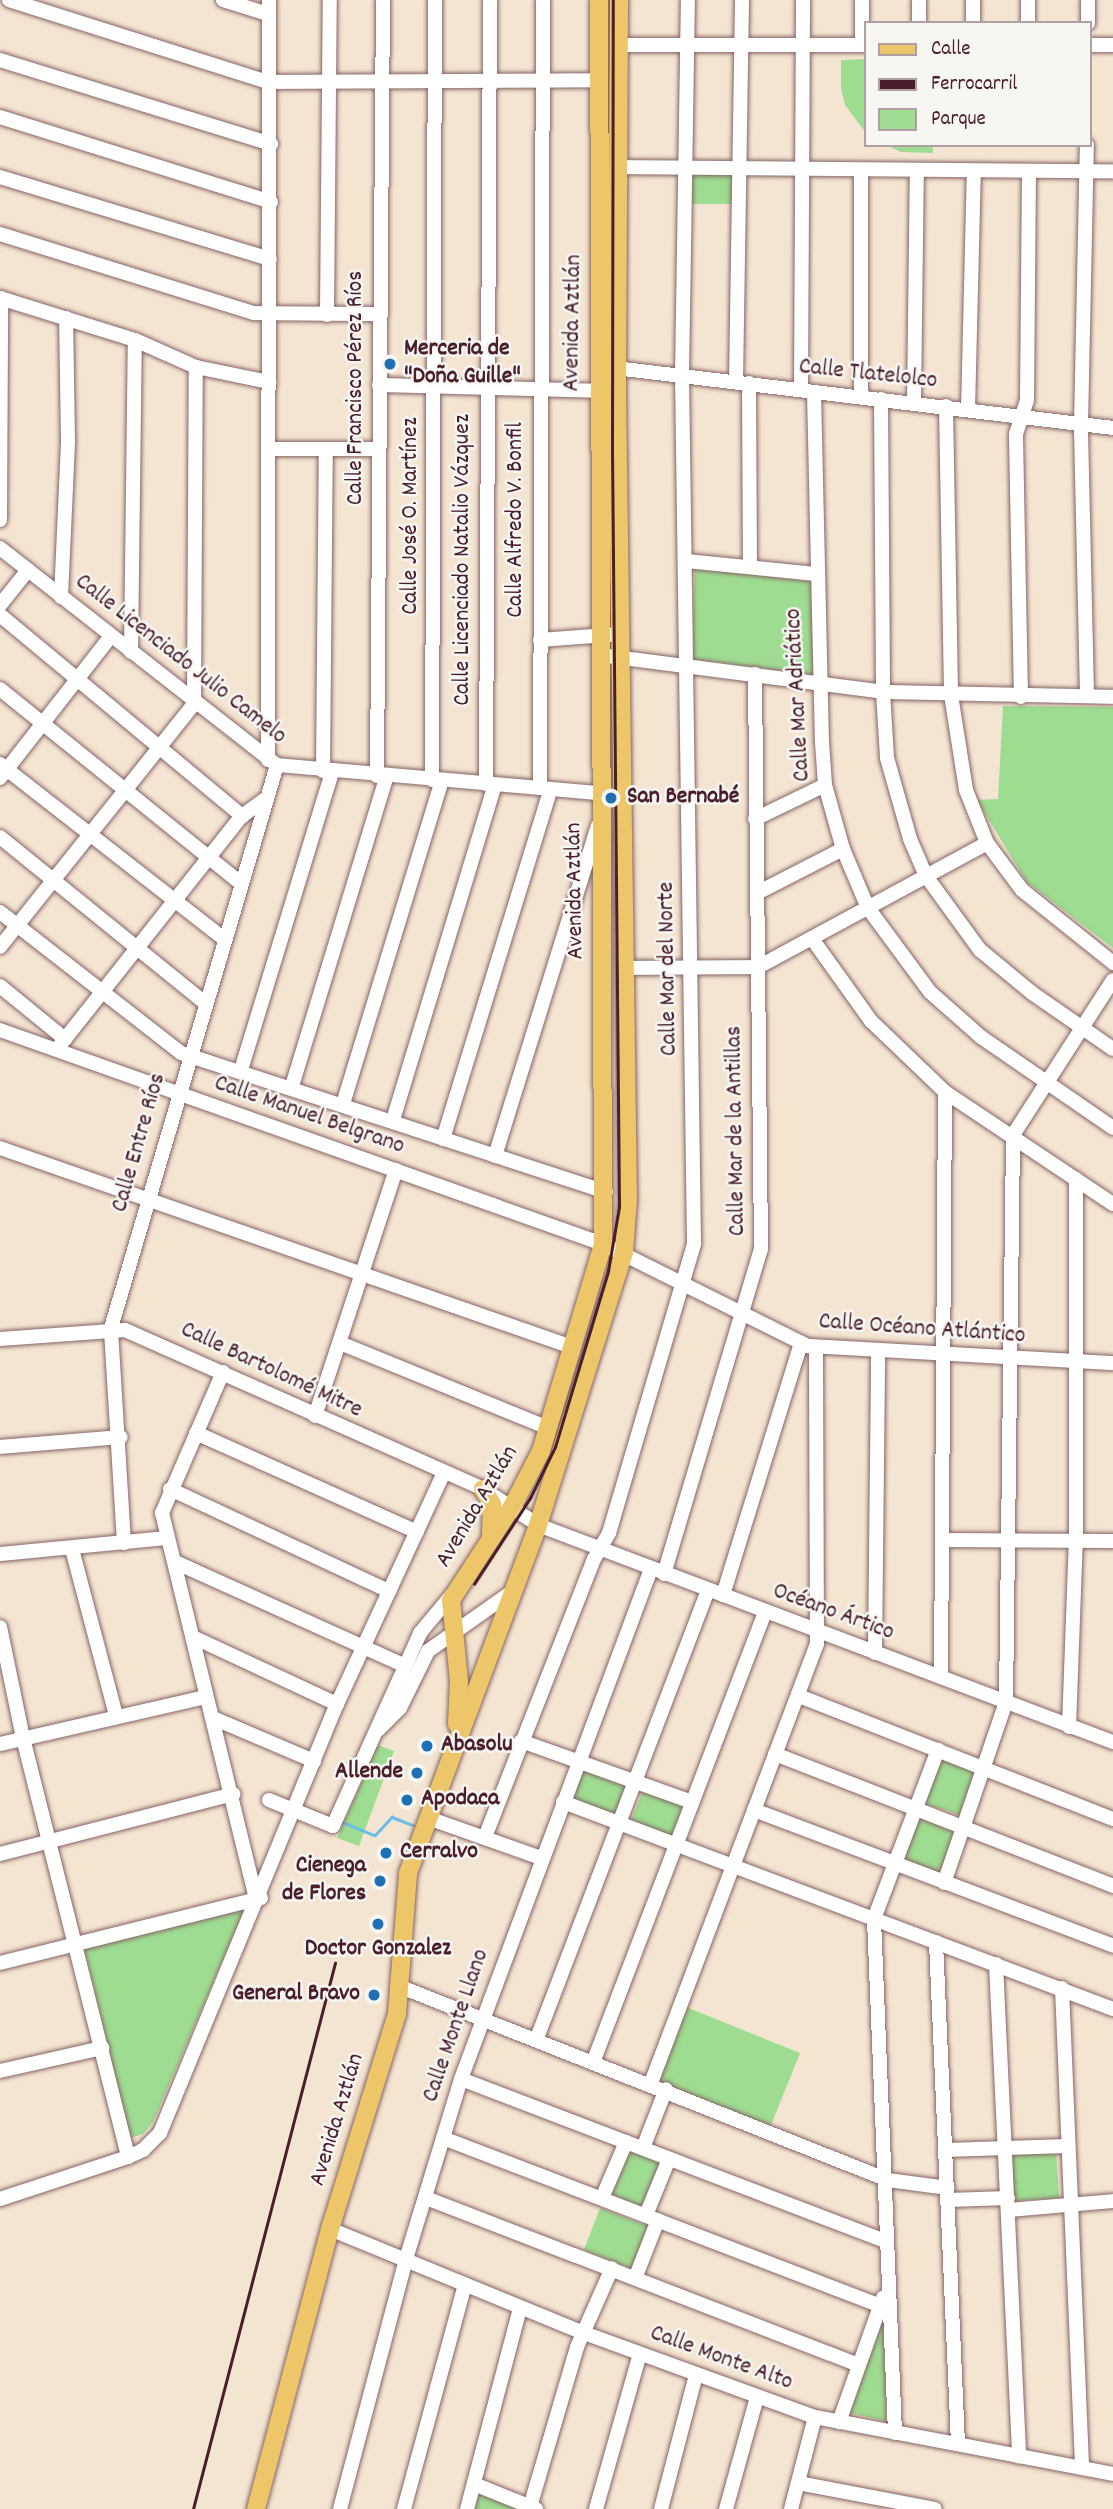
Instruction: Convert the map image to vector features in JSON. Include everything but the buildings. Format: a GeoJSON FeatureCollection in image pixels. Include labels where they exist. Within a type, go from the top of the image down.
{"type":"FeatureCollection","features":[{"type":"Feature","properties":{"kind":"main road","name":"Avenida Aztlán"},"geometry":{"type":"LineString","coordinates":[[456,1745],[459,1681],[449,1612],[455,1591],[513,1505],[548,1428],[603,1244],[606,1192],[599,825],[597,391],[599,0]]}},
{"type":"Feature","properties":{"kind":"main road","name":"Avenida Aztlán"},"geometry":{"type":"LineString","coordinates":[[256,2509],[330,2229],[401,1987],[405,1889],[428,1818],[538,1525],[624,1252],[628,1200],[627,968],[617,391],[619,0]]}},
{"type":"Feature","properties":{"kind":"main road"},"geometry":{"type":"LineString","coordinates":[[483,1489],[492,1504],[490,1538]]}},
{"type":"Feature","properties":{"kind":"street"},"geometry":{"type":"LineString","coordinates":[[9,0],[267,82],[436,78],[599,80]]}},
{"type":"Feature","properties":{"kind":"street"},"geometry":{"type":"LineString","coordinates":[[223,0],[268,7]]}},
{"type":"Feature","properties":{"kind":"street"},"geometry":{"type":"LineString","coordinates":[[327,315],[330,0]]}},
{"type":"Feature","properties":{"kind":"street","name":"Calle Francisco Pérez Ríos"},"geometry":{"type":"LineString","coordinates":[[292,1086],[382,776],[379,385],[383,0]]}},
{"type":"Feature","properties":{"kind":"street","name":"Calle José O. Martínez"},"geometry":{"type":"LineString","coordinates":[[343,1104],[437,780],[435,0]]}},
{"type":"Feature","properties":{"kind":"street","name":"Calle Licenciado Natalio Vázquez"},"geometry":{"type":"LineString","coordinates":[[393,1121],[491,785],[487,388],[490,0]]}},
{"type":"Feature","properties":{"kind":"street","name":"Calle Alfredo V. Bonfil"},"geometry":{"type":"LineString","coordinates":[[443,1139],[546,789],[540,640],[539,390],[543,0]]}},
{"type":"Feature","properties":{"kind":"street","name":"Calle Mar del Norte"},"geometry":{"type":"LineString","coordinates":[[485,1837],[521,1741],[609,1533],[685,1284],[694,1244],[689,666],[682,374],[688,0]]}},
{"type":"Feature","properties":{"kind":"street"},"geometry":{"type":"LineString","coordinates":[[742,0],[743,383],[750,566]]}},
{"type":"Feature","properties":{"kind":"street","name":"Calle Mar Adriático"},"geometry":{"type":"LineString","coordinates":[[803,0],[801,169],[807,391],[825,785],[843,849],[868,908],[930,992],[981,1037],[1113,1128]]}},
{"type":"Feature","properties":{"kind":"street"},"geometry":{"type":"LineString","coordinates":[[618,45],[864,45],[862,0]]}},
{"type":"Feature","properties":{"kind":"street"},"geometry":{"type":"LineString","coordinates":[[919,0],[919,21]]}},
{"type":"Feature","properties":{"kind":"street"},"geometry":{"type":"LineString","coordinates":[[973,0],[973,21]]}},
{"type":"Feature","properties":{"kind":"street"},"geometry":{"type":"LineString","coordinates":[[1028,0],[1028,21]]}},
{"type":"Feature","properties":{"kind":"street"},"geometry":{"type":"LineString","coordinates":[[1088,0],[1088,21]]}},
{"type":"Feature","properties":{"kind":"street","name":"Calle Entre Ríos"},"geometry":{"type":"LineString","coordinates":[[124,1543],[121,1437],[111,1328],[188,1055],[265,799],[273,762],[268,450],[271,144],[267,82],[268,7]]}},
{"type":"Feature","properties":{"kind":"street"},"geometry":{"type":"LineString","coordinates":[[1092,44],[1113,45]]}},
{"type":"Feature","properties":{"kind":"street"},"geometry":{"type":"LineString","coordinates":[[0,60],[271,144]]}},
{"type":"Feature","properties":{"kind":"street"},"geometry":{"type":"LineString","coordinates":[[0,117],[271,202]]}},
{"type":"Feature","properties":{"kind":"street"},"geometry":{"type":"LineString","coordinates":[[1087,147],[1081,425],[1087,695]]}},
{"type":"Feature","properties":{"kind":"street"},"geometry":{"type":"LineString","coordinates":[[618,167],[1113,171]]}},
{"type":"Feature","properties":{"kind":"street"},"geometry":{"type":"LineString","coordinates":[[861,170],[861,397]]}},
{"type":"Feature","properties":{"kind":"street"},"geometry":{"type":"LineString","coordinates":[[914,403],[917,170]]}},
{"type":"Feature","properties":{"kind":"street"},"geometry":{"type":"LineString","coordinates":[[968,410],[974,171]]}},
{"type":"Feature","properties":{"kind":"street"},"geometry":{"type":"LineString","coordinates":[[1021,697],[1016,433],[1027,400],[1029,171]]}},
{"type":"Feature","properties":{"kind":"street"},"geometry":{"type":"LineString","coordinates":[[0,177],[270,259]]}},
{"type":"Feature","properties":{"kind":"street"},"geometry":{"type":"LineString","coordinates":[[0,233],[270,316],[380,314]]}},
{"type":"Feature","properties":{"kind":"street"},"geometry":{"type":"LineString","coordinates":[[0,520],[1,298],[135,340],[197,367],[269,382]]}},
{"type":"Feature","properties":{"kind":"street"},"geometry":{"type":"LineString","coordinates":[[61,597],[68,441],[66,318]]}},
{"type":"Feature","properties":{"kind":"street"},"geometry":{"type":"LineString","coordinates":[[131,652],[135,340]]}},
{"type":"Feature","properties":{"kind":"street"},"geometry":{"type":"LineString","coordinates":[[0,947],[194,704],[197,367]]}},
{"type":"Feature","properties":{"kind":"street","name":"Calle Tlatelolco"},"geometry":{"type":"LineString","coordinates":[[598,367],[682,374],[1113,428]]}},
{"type":"Feature","properties":{"kind":"street"},"geometry":{"type":"LineString","coordinates":[[379,385],[617,391]]}},
{"type":"Feature","properties":{"kind":"street"},"geometry":{"type":"LineString","coordinates":[[881,399],[883,692],[887,758],[898,804],[926,877],[980,950],[1113,1049]]}},
{"type":"Feature","properties":{"kind":"street"},"geometry":{"type":"LineString","coordinates":[[946,407],[951,695],[965,790],[987,843],[1021,890],[1113,963]]}},
{"type":"Feature","properties":{"kind":"street"},"geometry":{"type":"LineString","coordinates":[[241,1070],[328,771],[326,449]]}},
{"type":"Feature","properties":{"kind":"street"},"geometry":{"type":"LineString","coordinates":[[268,450],[379,449]]}},
{"type":"Feature","properties":{"kind":"street","name":"Calle Licenciado Julio Camelo"},"geometry":{"type":"LineString","coordinates":[[0,548],[194,704],[273,762],[328,771],[599,793]]}},
{"type":"Feature","properties":{"kind":"street"},"geometry":{"type":"LineString","coordinates":[[686,561],[816,574]]}},
{"type":"Feature","properties":{"kind":"street"},"geometry":{"type":"LineString","coordinates":[[0,605],[28,570]]}},
{"type":"Feature","properties":{"kind":"street"},"geometry":{"type":"LineString","coordinates":[[0,615],[242,816]]}},
{"type":"Feature","properties":{"kind":"street"},"geometry":{"type":"LineString","coordinates":[[540,640],[620,634]]}},
{"type":"Feature","properties":{"kind":"street"},"geometry":{"type":"LineString","coordinates":[[110,637],[43,724],[2,771],[224,939]]}},
{"type":"Feature","properties":{"kind":"street"},"geometry":{"type":"LineString","coordinates":[[600,654],[883,692],[1113,697]]}},
{"type":"Feature","properties":{"kind":"street","name":"Calle Mar de la Antillas"},"geometry":{"type":"LineString","coordinates":[[657,1571],[744,1315],[761,1249],[755,674]]}},
{"type":"Feature","properties":{"kind":"street"},"geometry":{"type":"LineString","coordinates":[[0,689],[240,883]]}},
{"type":"Feature","properties":{"kind":"street"},"geometry":{"type":"LineString","coordinates":[[755,819],[825,785]]}},
{"type":"Feature","properties":{"kind":"street"},"geometry":{"type":"LineString","coordinates":[[0,986],[61,1044],[242,816],[265,799]]}},
{"type":"Feature","properties":{"kind":"street"},"geometry":{"type":"LineString","coordinates":[[495,1156],[599,825]]}},
{"type":"Feature","properties":{"kind":"street"},"geometry":{"type":"LineString","coordinates":[[0,837],[205,1003]]}},
{"type":"Feature","properties":{"kind":"street"},"geometry":{"type":"LineString","coordinates":[[627,968],[758,967],[813,940],[987,843]]}},
{"type":"Feature","properties":{"kind":"street"},"geometry":{"type":"LineString","coordinates":[[757,893],[843,849]]}},
{"type":"Feature","properties":{"kind":"street"},"geometry":{"type":"LineString","coordinates":[[0,912],[163,1043],[188,1055],[292,1086],[606,1192]]}},
{"type":"Feature","properties":{"kind":"street"},"geometry":{"type":"LineString","coordinates":[[813,940],[871,1021],[945,1092],[1113,1204]]}},
{"type":"Feature","properties":{"kind":"street"},"geometry":{"type":"LineString","coordinates":[[944,1883],[1006,1702],[1008,1360],[1013,1135],[1113,980]]}},
{"type":"Feature","properties":{"kind":"street","name":"Calle Manuel Belgrano"},"geometry":{"type":"LineString","coordinates":[[0,1030],[61,1044],[179,1094],[624,1252]]}},
{"type":"Feature","properties":{"kind":"street"},"geometry":{"type":"LineString","coordinates":[[941,1677],[945,1540],[945,1092]]}},
{"type":"Feature","properties":{"kind":"street"},"geometry":{"type":"LineString","coordinates":[[0,1148],[363,1272],[572,1347]]}},
{"type":"Feature","properties":{"kind":"street"},"geometry":{"type":"LineString","coordinates":[[315,1416],[396,1170]]}},
{"type":"Feature","properties":{"kind":"street"},"geometry":{"type":"LineString","coordinates":[[1069,1727],[1076,1540],[1076,1179]]}},
{"type":"Feature","properties":{"kind":"street","name":"Calle Océano Atlántico"},"geometry":{"type":"LineString","coordinates":[[624,1252],[744,1315],[816,1348],[1008,1360],[1113,1363]]}},
{"type":"Feature","properties":{"kind":"street","name":"Calle Bartolomé Mitre"},"geometry":{"type":"LineString","coordinates":[[0,1339],[111,1328],[125,1330],[223,1372],[443,1475],[483,1489],[513,1505],[538,1525]]}},
{"type":"Feature","properties":{"kind":"street"},"geometry":{"type":"LineString","coordinates":[[340,1343],[548,1428]]}},
{"type":"Feature","properties":{"kind":"street"},"geometry":{"type":"LineString","coordinates":[[723,1595],[801,1343]]}},
{"type":"Feature","properties":{"kind":"street"},"geometry":{"type":"LineString","coordinates":[[651,2083],[799,1696],[817,1632],[816,1348]]}},
{"type":"Feature","properties":{"kind":"street"},"geometry":{"type":"LineString","coordinates":[[875,1653],[878,1353]]}},
{"type":"Feature","properties":{"kind":"street"},"geometry":{"type":"LineString","coordinates":[[223,1372],[163,1504],[167,1538],[258,1899]]}},
{"type":"Feature","properties":{"kind":"street"},"geometry":{"type":"LineString","coordinates":[[793,1373],[815,1377]]}},
{"type":"Feature","properties":{"kind":"street"},"geometry":{"type":"LineString","coordinates":[[196,1433],[416,1532]]}},
{"type":"Feature","properties":{"kind":"street"},"geometry":{"type":"LineString","coordinates":[[0,1447],[121,1437]]}},
{"type":"Feature","properties":{"kind":"street"},"geometry":{"type":"LineString","coordinates":[[0,2199],[128,2157],[152,2143],[165,2124],[205,2019],[295,1812],[337,1704],[443,1475]]}},
{"type":"Feature","properties":{"kind":"street"},"geometry":{"type":"LineString","coordinates":[[170,1489],[389,1591]]}},
{"type":"Feature","properties":{"kind":"street","name":"Océano Ártico"},"geometry":{"type":"LineString","coordinates":[[538,1525],[765,1613],[1113,1742]]}},
{"type":"Feature","properties":{"kind":"street"},"geometry":{"type":"LineString","coordinates":[[0,1554],[167,1538]]}},
{"type":"Feature","properties":{"kind":"street"},"geometry":{"type":"LineString","coordinates":[[945,1540],[1008,1538],[1113,1541]]}},
{"type":"Feature","properties":{"kind":"street"},"geometry":{"type":"LineString","coordinates":[[72,1549],[116,1716]]}},
{"type":"Feature","properties":{"kind":"street"},"geometry":{"type":"LineString","coordinates":[[175,1562],[405,1666]]}},
{"type":"Feature","properties":{"kind":"street","name":"Calle Monte Llano"},"geometry":{"type":"LineString","coordinates":[[340,2509],[406,2259],[481,2019],[578,1760],[657,1571]]}},
{"type":"Feature","properties":{"kind":"street"},"geometry":{"type":"LineString","coordinates":[[537,2038],[708,1590]]}},
{"type":"Feature","properties":{"kind":"street"},"geometry":{"type":"LineString","coordinates":[[269,1800],[334,1826],[405,1666],[432,1615],[455,1591]]}},
{"type":"Feature","properties":{"kind":"street"},"geometry":{"type":"LineString","coordinates":[[374,1732],[400,1708],[424,1655],[513,1591]]}},
{"type":"Feature","properties":{"kind":"street"},"geometry":{"type":"LineString","coordinates":[[594,2060],[765,1613]]}},
{"type":"Feature","properties":{"kind":"street"},"geometry":{"type":"LineString","coordinates":[[0,1627],[23,1738],[128,2157]]}},
{"type":"Feature","properties":{"kind":"street"},"geometry":{"type":"LineString","coordinates":[[193,1637],[337,1704]]}},
{"type":"Feature","properties":{"kind":"street"},"geometry":{"type":"LineString","coordinates":[[799,1696],[1113,1819]]}},
{"type":"Feature","properties":{"kind":"street"},"geometry":{"type":"LineString","coordinates":[[0,1744],[206,1697]]}},
{"type":"Feature","properties":{"kind":"street"},"geometry":{"type":"LineString","coordinates":[[213,1718],[314,1761]]}},
{"type":"Feature","properties":{"kind":"street"},"geometry":{"type":"LineString","coordinates":[[521,1741],[635,1779],[692,1802]]}},
{"type":"Feature","properties":{"kind":"street"},"geometry":{"type":"LineString","coordinates":[[839,2422],[858,2365],[884,2307],[888,2285],[888,2180],[874,1919],[938,1750]]}},
{"type":"Feature","properties":{"kind":"street"},"geometry":{"type":"LineString","coordinates":[[775,1754],[1113,1885]]}},
{"type":"Feature","properties":{"kind":"street"},"geometry":{"type":"LineString","coordinates":[[0,1854],[233,1794]]}},
{"type":"Feature","properties":{"kind":"street"},"geometry":{"type":"LineString","coordinates":[[563,1802],[1113,2009]]}},
{"type":"Feature","properties":{"kind":"street"},"geometry":{"type":"LineString","coordinates":[[754,1810],[1113,1946]]}},
{"type":"Feature","properties":{"kind":"street"},"geometry":{"type":"LineString","coordinates":[[428,1818],[541,1858]]}},
{"type":"Feature","properties":{"kind":"street"},"geometry":{"type":"LineString","coordinates":[[0,1963],[258,1899]]}},
{"type":"Feature","properties":{"kind":"street"},"geometry":{"type":"LineString","coordinates":[[936,1942],[958,2444]]}},
{"type":"Feature","properties":{"kind":"street"},"geometry":{"type":"LineString","coordinates":[[996,1964],[1019,2456]]}},
{"type":"Feature","properties":{"kind":"street"},"geometry":{"type":"LineString","coordinates":[[401,1987],[594,2060],[888,2180],[1008,2204],[1113,2201]]}},
{"type":"Feature","properties":{"kind":"street"},"geometry":{"type":"LineString","coordinates":[[1062,1988],[1082,2468]]}},
{"type":"Feature","properties":{"kind":"street"},"geometry":{"type":"LineString","coordinates":[[0,2071],[102,2048]]}},
{"type":"Feature","properties":{"kind":"street"},"geometry":{"type":"LineString","coordinates":[[461,2079],[886,2241]]}},
{"type":"Feature","properties":{"kind":"street"},"geometry":{"type":"LineString","coordinates":[[643,2148],[666,2089]]}},
{"type":"Feature","properties":{"kind":"street"},"geometry":{"type":"LineString","coordinates":[[443,2138],[884,2307]]}},
{"type":"Feature","properties":{"kind":"street"},"geometry":{"type":"LineString","coordinates":[[602,2198],[626,2142]]}},
{"type":"Feature","properties":{"kind":"street"},"geometry":{"type":"LineString","coordinates":[[946,2150],[1067,2146]]}},
{"type":"Feature","properties":{"kind":"street"},"geometry":{"type":"LineString","coordinates":[[636,2276],[669,2159]]}},
{"type":"Feature","properties":{"kind":"street"},"geometry":{"type":"LineString","coordinates":[[426,2198],[636,2276],[858,2365]]}},
{"type":"Feature","properties":{"kind":"street","name":"Calle Monte Alto"},"geometry":{"type":"LineString","coordinates":[[330,2229],[584,2333],[815,2417],[1113,2474]]}},
{"type":"Feature","properties":{"kind":"street"},"geometry":{"type":"LineString","coordinates":[[474,2484],[533,2508],[584,2333],[612,2268]]}},
{"type":"Feature","properties":{"kind":"street"},"geometry":{"type":"LineString","coordinates":[[404,2509],[465,2284]]}},
{"type":"Feature","properties":{"kind":"street"},"geometry":{"type":"LineString","coordinates":[[884,2307],[895,2433]]}},
{"type":"Feature","properties":{"kind":"street"},"geometry":{"type":"LineString","coordinates":[[467,2509],[520,2308]]}},
{"type":"Feature","properties":{"kind":"street"},"geometry":{"type":"LineString","coordinates":[[596,2509],[640,2354]]}},
{"type":"Feature","properties":{"kind":"street"},"geometry":{"type":"LineString","coordinates":[[660,2509],[696,2375]]}},
{"type":"Feature","properties":{"kind":"street"},"geometry":{"type":"LineString","coordinates":[[726,2509],[757,2397]]}},
{"type":"Feature","properties":{"kind":"street"},"geometry":{"type":"LineString","coordinates":[[791,2509],[815,2417]]}},
{"type":"Feature","properties":{"kind":"street"},"geometry":{"type":"LineString","coordinates":[[798,2483],[935,2509]]}},
{"type":"Feature","properties":{"kind":"green space"},"geometry":{"type":"Polygon","coordinates":[[[864,59],[864,130],[845,105],[841,89],[841,60],[864,59]]]}},
{"type":"Feature","properties":{"kind":"green space"},"geometry":{"type":"Polygon","coordinates":[[[890,147],[933,147],[933,153],[901,152],[890,147]]]}},
{"type":"Feature","properties":{"kind":"green space"},"geometry":{"type":"Polygon","coordinates":[[[692,172],[734,172],[734,204],[692,204],[692,172]]]}},
{"type":"Feature","properties":{"kind":"green space"},"geometry":{"type":"Polygon","coordinates":[[[695,567],[814,582],[815,675],[692,659],[695,567]]]}},
{"type":"Feature","properties":{"kind":"green space"},"geometry":{"type":"Polygon","coordinates":[[[1003,706],[1113,707],[1113,948],[1026,881],[977,800],[998,799],[1003,706]]]}},
{"type":"Feature","properties":{"kind":"green space"},"geometry":{"type":"Polygon","coordinates":[[[378,1745],[394,1751],[359,1846],[337,1838],[378,1745]]]}},
{"type":"Feature","properties":{"kind":"green space"},"geometry":{"type":"Polygon","coordinates":[[[938,1756],[976,1769],[960,1815],[922,1802],[938,1756]]]}},
{"type":"Feature","properties":{"kind":"green space"},"geometry":{"type":"Polygon","coordinates":[[[584,1768],[629,1785],[616,1819],[571,1802],[584,1768]]]}},
{"type":"Feature","properties":{"kind":"green space"},"geometry":{"type":"Polygon","coordinates":[[[643,1791],[685,1808],[672,1840],[630,1823],[643,1791]]]}},
{"type":"Feature","properties":{"kind":"green space"},"geometry":{"type":"Polygon","coordinates":[[[919,1817],[957,1830],[941,1876],[903,1863],[919,1817]]]}},
{"type":"Feature","properties":{"kind":"green space"},"geometry":{"type":"Polygon","coordinates":[[[246,1906],[153,2122],[143,2134],[130,2138],[84,1946],[246,1906]]]}},
{"type":"Feature","properties":{"kind":"green space"},"geometry":{"type":"Polygon","coordinates":[[[686,2007],[800,2053],[770,2126],[656,2080],[686,2007]]]}},
{"type":"Feature","properties":{"kind":"green space"},"geometry":{"type":"Polygon","coordinates":[[[629,2149],[664,2163],[646,2209],[611,2194],[629,2149]]]}},
{"type":"Feature","properties":{"kind":"green space"},"geometry":{"type":"Polygon","coordinates":[[[1056,2151],[1059,2198],[1011,2201],[1008,2154],[1056,2151]]]}},
{"type":"Feature","properties":{"kind":"green space"},"geometry":{"type":"Polygon","coordinates":[[[600,2208],[649,2227],[633,2269],[584,2250],[600,2208]]]}},
{"type":"Feature","properties":{"kind":"green space"},"geometry":{"type":"Polygon","coordinates":[[[886,2315],[886,2421],[849,2413],[886,2315]]]}},
{"type":"Feature","properties":{"kind":"green space"},"geometry":{"type":"Polygon","coordinates":[[[480,2493],[521,2509],[475,2509],[480,2493]]]}},
{"type":"Feature","properties":{"kind":"waterway"},"geometry":{"type":"LineString","coordinates":[[342,1822],[375,1835],[392,1817],[413,1825]]}},
{"type":"Feature","properties":{"kind":"railway"},"geometry":{"type":"LineString","coordinates":[[474,1584],[530,1498],[555,1447],[608,1271],[619,1207],[612,451],[613,0]]}},
{"type":"Feature","properties":{"kind":"railway"},"geometry":{"type":"LineString","coordinates":[[193,2509],[335,1963]]}},
{"type":"Feature","properties":{"kind":"place","name":"Merceria de \"Doña Guille\""},"geometry":{"type":"Point","coordinates":[390,364]}},
{"type":"Feature","properties":{"kind":"place","name":"San Bernabé"},"geometry":{"type":"Point","coordinates":[611,798]}},
{"type":"Feature","properties":{"kind":"place","name":"Abasolu"},"geometry":{"type":"Point","coordinates":[427,1746]}},
{"type":"Feature","properties":{"kind":"place","name":"Allende"},"geometry":{"type":"Point","coordinates":[417,1773]}},
{"type":"Feature","properties":{"kind":"place","name":"Apodaca"},"geometry":{"type":"Point","coordinates":[407,1800]}},
{"type":"Feature","properties":{"kind":"place","name":"Cerralvo"},"geometry":{"type":"Point","coordinates":[386,1853]}},
{"type":"Feature","properties":{"kind":"place","name":"Cienega de Flores"},"geometry":{"type":"Point","coordinates":[380,1881]}},
{"type":"Feature","properties":{"kind":"place","name":"Doctor Gonzalez"},"geometry":{"type":"Point","coordinates":[378,1924]}},
{"type":"Feature","properties":{"kind":"place","name":"General Bravo"},"geometry":{"type":"Point","coordinates":[374,1995]}}]}
